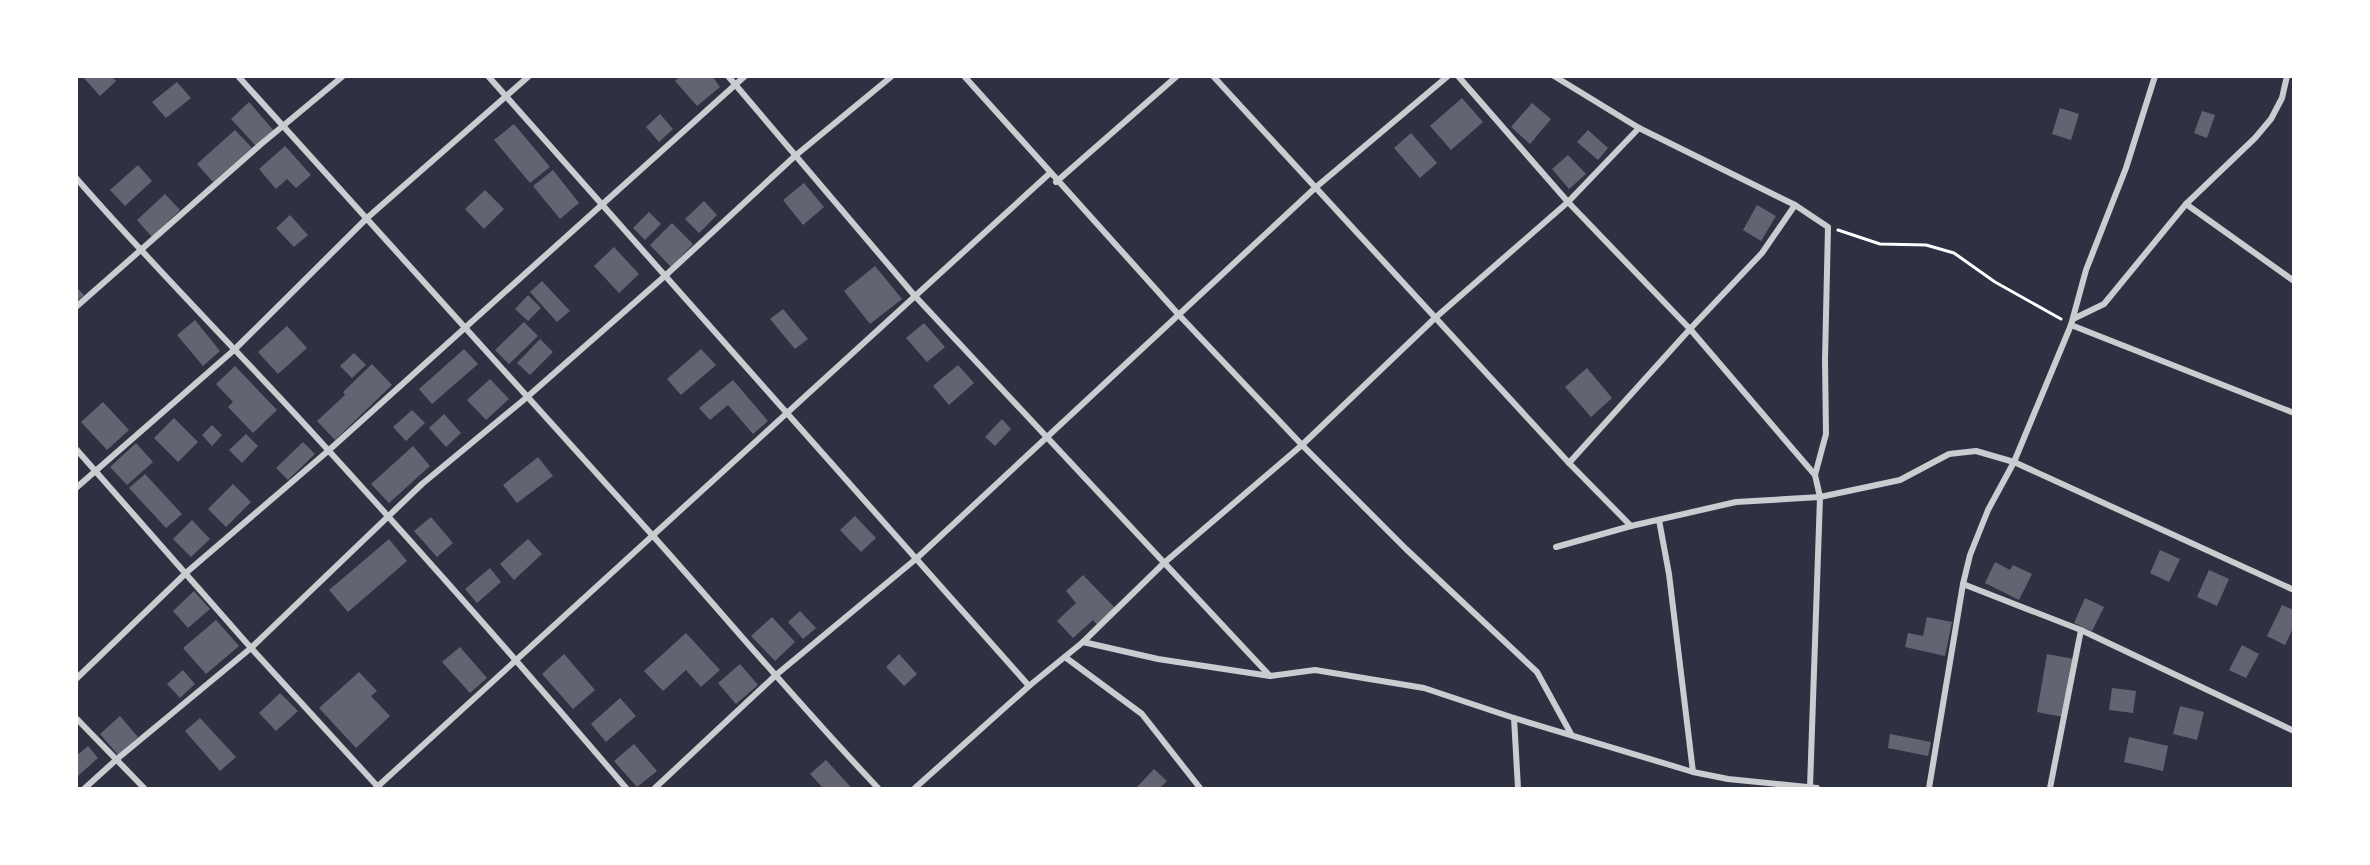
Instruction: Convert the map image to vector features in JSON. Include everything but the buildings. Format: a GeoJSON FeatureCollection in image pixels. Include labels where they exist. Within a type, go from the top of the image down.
{"type":"FeatureCollection","features":[{"type":"Feature","properties":{"kind":"street"},"geometry":{"type":"LineString","coordinates":[[238,76],[878,789]]}},
{"type":"Feature","properties":{"kind":"street"},"geometry":{"type":"LineString","coordinates":[[76,307],[260,145],[343,76]]}},
{"type":"Feature","properties":{"kind":"street"},"geometry":{"type":"LineString","coordinates":[[488,76],[1029,686]]}},
{"type":"Feature","properties":{"kind":"street"},"geometry":{"type":"LineString","coordinates":[[76,488],[234,350],[367,218],[529,76]]}},
{"type":"Feature","properties":{"kind":"street"},"geometry":{"type":"LineString","coordinates":[[728,76],[914,295],[1270,676]]}},
{"type":"Feature","properties":{"kind":"street"},"geometry":{"type":"LineString","coordinates":[[76,679],[186,572],[328,451],[542,256],[602,207],[745,76]]}},
{"type":"Feature","properties":{"kind":"street"},"geometry":{"type":"LineString","coordinates":[[86,789],[117,759],[251,648],[386,516],[526,398],[666,275],[795,156],[892,76]]}},
{"type":"Feature","properties":{"kind":"street"},"geometry":{"type":"LineString","coordinates":[[963,76],[1056,182],[1302,445],[1406,549],[1537,672],[1570,734]]}},
{"type":"Feature","properties":{"kind":"street"},"geometry":{"type":"LineString","coordinates":[[1056,182],[1177,76]]}},
{"type":"Feature","properties":{"kind":"street"},"geometry":{"type":"LineString","coordinates":[[1213,76],[1569,463],[1631,526]]}},
{"type":"Feature","properties":{"kind":"street"},"geometry":{"type":"LineString","coordinates":[[655,789],[776,675],[917,558],[1316,188],[1449,76]]}},
{"type":"Feature","properties":{"kind":"street"},"geometry":{"type":"LineString","coordinates":[[1083,642],[1158,660],[1270,676],[1315,670],[1424,688],[1514,718],[1693,772],[1728,779],[1814,788],[1820,497],[1815,475],[1690,329],[1568,201],[1458,76]]}},
{"type":"Feature","properties":{"kind":"street"},"geometry":{"type":"LineString","coordinates":[[1554,76],[1639,128],[1795,205],[1828,227],[1826,434],[1815,475]]}},
{"type":"Feature","properties":{"kind":"street"},"geometry":{"type":"LineString","coordinates":[[1929,789],[1963,584],[1970,555],[1988,510],[2014,462],[2072,322],[2086,270],[2126,168],[2155,76]]}},
{"type":"Feature","properties":{"kind":"street"},"geometry":{"type":"LineString","coordinates":[[2072,322],[2104,304],[2186,204],[2255,138],[2271,119],[2282,98],[2287,76]]}},
{"type":"Feature","properties":{"kind":"street"},"geometry":{"type":"LineString","coordinates":[[915,789],[1029,686],[1083,642],[1164,563],[1302,445],[1435,318],[1568,201],[1639,128]]}},
{"type":"Feature","properties":{"kind":"street"},"geometry":{"type":"LineString","coordinates":[[76,449],[377,788],[1050,173]]}},
{"type":"Feature","properties":{"kind":"street"},"geometry":{"type":"LineString","coordinates":[[76,178],[140,251],[328,451],[517,660],[626,789]]}},
{"type":"Feature","properties":{"kind":"street"},"geometry":{"type":"LineString","coordinates":[[2186,204],[2294,281]]}},
{"type":"Feature","properties":{"kind":"street"},"geometry":{"type":"LineString","coordinates":[[1569,463],[1762,253],[1795,205]]}},
{"type":"Feature","properties":{"kind":"street"},"geometry":{"type":"LineString","coordinates":[[2072,322],[2294,413]]}},
{"type":"Feature","properties":{"kind":"street"},"geometry":{"type":"LineString","coordinates":[[1556,547],[1631,526],[1736,502],[1820,497],[1900,480],[1949,454],[1976,451],[2014,462],[2294,590]]}},
{"type":"Feature","properties":{"kind":"street"},"geometry":{"type":"LineString","coordinates":[[1659,520],[1669,574],[1693,772]]}},
{"type":"Feature","properties":{"kind":"street"},"geometry":{"type":"LineString","coordinates":[[1963,584],[2081,630],[2294,731]]}},
{"type":"Feature","properties":{"kind":"street"},"geometry":{"type":"LineString","coordinates":[[2050,789],[2081,630]]}},
{"type":"Feature","properties":{"kind":"street"},"geometry":{"type":"LineString","coordinates":[[1065,657],[1142,714],[1200,789]]}},
{"type":"Feature","properties":{"kind":"street"},"geometry":{"type":"LineString","coordinates":[[76,718],[144,789]]}},
{"type":"Feature","properties":{"kind":"street"},"geometry":{"type":"LineString","coordinates":[[1514,718],[1518,789]]}},
{"type":"Feature","properties":{"kind":"street"},"geometry":{"type":"LineString","coordinates":[[1726,789],[1728,779]]}},
{"type":"Feature","properties":{"kind":"path"},"geometry":{"type":"LineString","coordinates":[[1828,227],[1880,244],[1926,245],[1954,253],[1995,282],[2072,322]]}}]}
